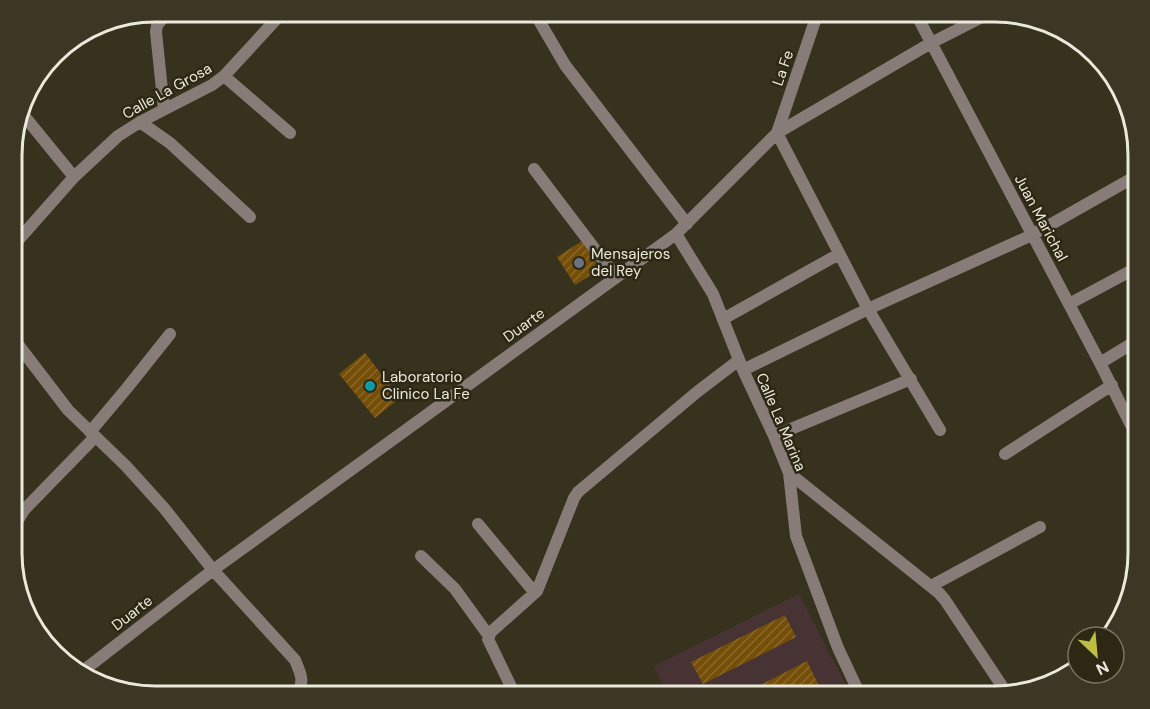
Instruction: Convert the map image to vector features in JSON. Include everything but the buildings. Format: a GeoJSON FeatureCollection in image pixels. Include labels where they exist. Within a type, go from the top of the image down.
{"type":"FeatureCollection","features":[{"type":"Feature","properties":{"kind":"street","name":"La Fe"},"geometry":{"type":"LineString","coordinates":[[777,133],[815,22]]}},
{"type":"Feature","properties":{"kind":"street","name":"Juan Marichal"},"geometry":{"type":"LineString","coordinates":[[920,22],[1127,416]]}},
{"type":"Feature","properties":{"kind":"street","name":"Duarte"},"geometry":{"type":"LineString","coordinates":[[88,667],[213,570],[676,234],[777,133],[931,43],[972,22]]}},
{"type":"Feature","properties":{"kind":"street"},"geometry":{"type":"LineString","coordinates":[[158,23],[156,32],[164,109]]}},
{"type":"Feature","properties":{"kind":"street","name":"Calle La Grosa"},"geometry":{"type":"LineString","coordinates":[[22,236],[74,177],[118,136],[140,122],[212,85],[224,76],[273,23]]}},
{"type":"Feature","properties":{"kind":"street"},"geometry":{"type":"LineString","coordinates":[[540,23],[565,65],[687,224]]}},
{"type":"Feature","properties":{"kind":"street"},"geometry":{"type":"LineString","coordinates":[[224,76],[290,133]]}},
{"type":"Feature","properties":{"kind":"street"},"geometry":{"type":"LineString","coordinates":[[28,120],[74,177]]}},
{"type":"Feature","properties":{"kind":"street"},"geometry":{"type":"LineString","coordinates":[[140,122],[170,143],[250,218]]}},
{"type":"Feature","properties":{"kind":"street"},"geometry":{"type":"LineString","coordinates":[[777,133],[868,309],[940,430]]}},
{"type":"Feature","properties":{"kind":"street"},"geometry":{"type":"LineString","coordinates":[[534,169],[616,277]]}},
{"type":"Feature","properties":{"kind":"street"},"geometry":{"type":"LineString","coordinates":[[489,636],[535,594],[578,492],[697,392],[741,365],[1032,235],[1127,180]]}},
{"type":"Feature","properties":{"kind":"street","name":"Calle La Marina"},"geometry":{"type":"LineString","coordinates":[[676,234],[713,294],[741,365],[789,473],[796,536],[838,648],[856,686]]}},
{"type":"Feature","properties":{"kind":"street"},"geometry":{"type":"LineString","coordinates":[[723,320],[839,254]]}},
{"type":"Feature","properties":{"kind":"street"},"geometry":{"type":"LineString","coordinates":[[1070,304],[1127,273]]}},
{"type":"Feature","properties":{"kind":"street"},"geometry":{"type":"LineString","coordinates":[[22,513],[92,434],[170,334]]}},
{"type":"Feature","properties":{"kind":"street"},"geometry":{"type":"LineString","coordinates":[[1100,363],[1127,347]]}},
{"type":"Feature","properties":{"kind":"street"},"geometry":{"type":"LineString","coordinates":[[22,353],[68,410],[126,466],[164,508],[213,570],[295,660],[302,675],[302,686]]}},
{"type":"Feature","properties":{"kind":"street"},"geometry":{"type":"LineString","coordinates":[[774,436],[910,378]]}},
{"type":"Feature","properties":{"kind":"street"},"geometry":{"type":"LineString","coordinates":[[1005,454],[1112,385]]}},
{"type":"Feature","properties":{"kind":"street"},"geometry":{"type":"LineString","coordinates":[[789,473],[931,586],[945,600],[1002,686]]}},
{"type":"Feature","properties":{"kind":"street"},"geometry":{"type":"LineString","coordinates":[[478,524],[535,594]]}},
{"type":"Feature","properties":{"kind":"street"},"geometry":{"type":"LineString","coordinates":[[931,586],[1040,527]]}},
{"type":"Feature","properties":{"kind":"street"},"geometry":{"type":"LineString","coordinates":[[420,556],[454,589],[489,636],[488,639],[511,686]]}},
{"type":"Feature","properties":{"kind":"shaded area"},"geometry":{"type":"Polygon","coordinates":[[[799,594],[846,686],[663,686],[654,666],[799,594]]]}},
{"type":"Feature","properties":{"kind":"place","name":"Mensajeros del Rey"},"geometry":{"type":"Point","coordinates":[579,263]}},
{"type":"Feature","properties":{"kind":"place","name":"Laboratorio Clinico La Fe"},"geometry":{"type":"Point","coordinates":[370,386]}}]}
